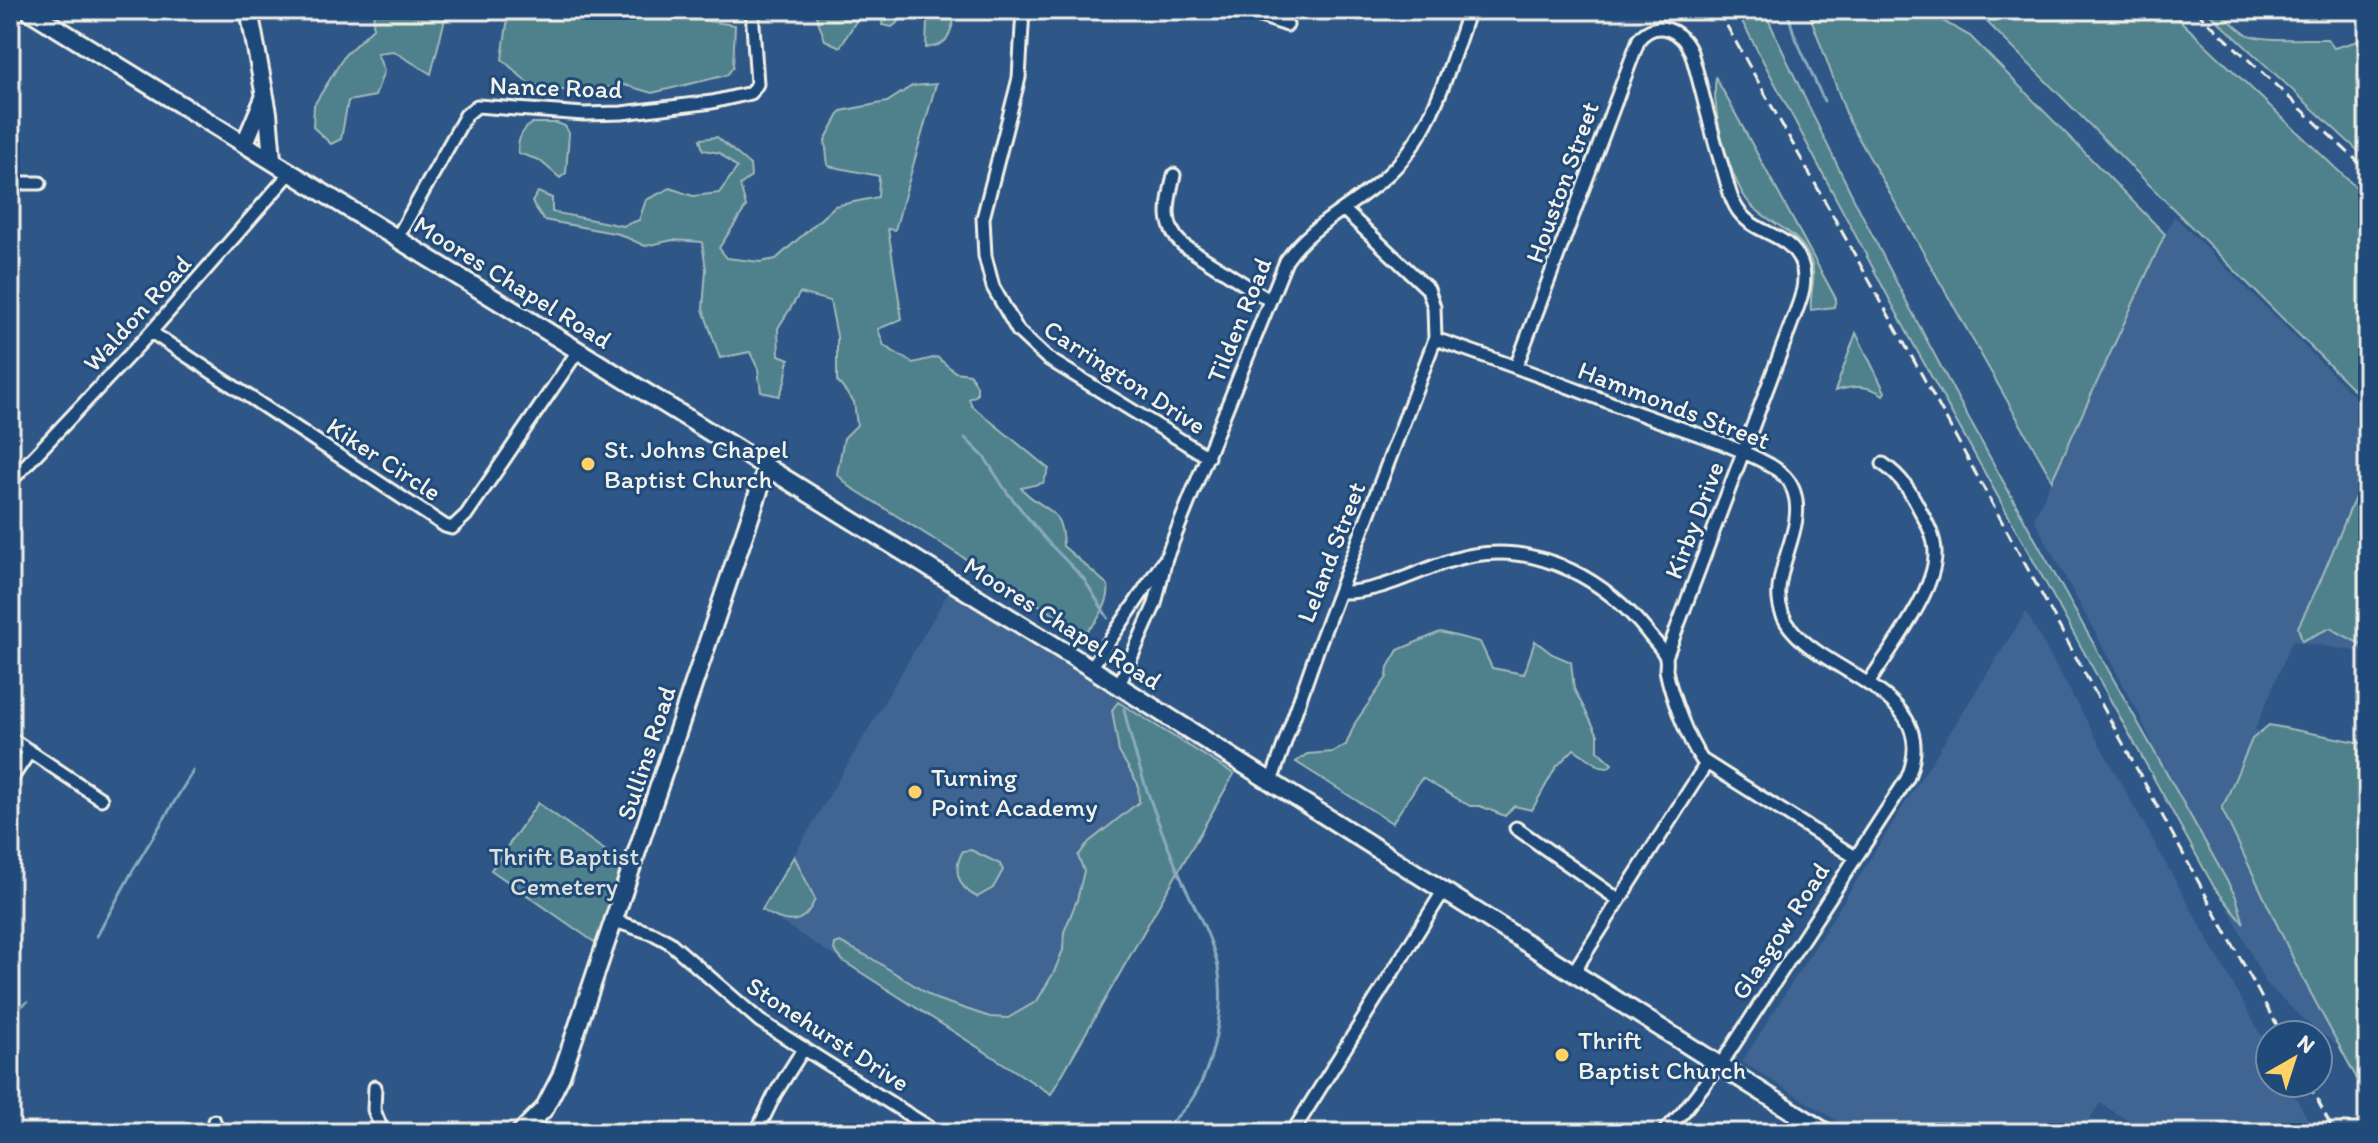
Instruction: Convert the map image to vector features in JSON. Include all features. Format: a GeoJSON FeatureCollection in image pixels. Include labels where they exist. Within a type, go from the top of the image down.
{"type":"FeatureCollection","features":[{"type":"Feature","properties":{"kind":"main road","name":"Moores Chapel Road"},"geometry":{"type":"LineString","coordinates":[[28,10],[1119,685],[1827,1133]]}},
{"type":"Feature","properties":{"kind":"main road"},"geometry":{"type":"LineString","coordinates":[[249,10],[268,113],[272,159]]}},
{"type":"Feature","properties":{"kind":"main road"},"geometry":{"type":"LineString","coordinates":[[245,143],[264,98]]}},
{"type":"Feature","properties":{"kind":"main road","name":"Sullins Road"},"geometry":{"type":"LineString","coordinates":[[520,1133],[544,1109],[554,1093],[767,467]]}},
{"type":"Feature","properties":{"kind":"street","name":"Nance Road"},"geometry":{"type":"LineString","coordinates":[[397,238],[466,115],[477,106],[584,114],[622,113],[712,102],[751,93],[757,84],[752,10]]}},
{"type":"Feature","properties":{"kind":"street","name":"Carrington Drive"},"geometry":{"type":"LineString","coordinates":[[1023,10],[1019,78],[983,218],[985,256],[993,287],[1018,331],[1047,358],[1208,457]]}},
{"type":"Feature","properties":{"kind":"street"},"geometry":{"type":"LineString","coordinates":[[1243,10],[1287,25]]}},
{"type":"Feature","properties":{"kind":"street","name":"Tilden Road"},"geometry":{"type":"LineString","coordinates":[[1119,685],[1155,604],[1166,558],[1280,273],[1294,249],[1314,230],[1386,177],[1418,139],[1469,10]]}},
{"type":"Feature","properties":{"kind":"street","name":"Houston Street"},"geometry":{"type":"LineString","coordinates":[[1516,367],[1633,51],[1643,34],[1657,27],[1664,28]]}},
{"type":"Feature","properties":{"kind":"street","name":"Kirby Drive"},"geometry":{"type":"LineString","coordinates":[[1664,28],[1681,37],[1691,52],[1713,140],[1734,204],[1747,220],[1790,245],[1803,268],[1804,285],[1666,657]]}},
{"type":"Feature","properties":{"kind":"street","name":"Waldon Road"},"geometry":{"type":"LineString","coordinates":[[10,482],[151,332],[292,171]]}},
{"type":"Feature","properties":{"kind":"street"},"geometry":{"type":"LineString","coordinates":[[1174,175],[1167,218],[1178,240],[1269,300]]}},
{"type":"Feature","properties":{"kind":"street"},"geometry":{"type":"LineString","coordinates":[[10,183],[40,183]]}},
{"type":"Feature","properties":{"kind":"street"},"geometry":{"type":"LineString","coordinates":[[1343,209],[1428,289],[1434,307],[1435,339]]}},
{"type":"Feature","properties":{"kind":"street","name":"Kiker Circle"},"geometry":{"type":"LineString","coordinates":[[151,332],[452,528],[466,515],[578,351]]}},
{"type":"Feature","properties":{"kind":"street","name":"Hammonds Street"},"geometry":{"type":"LineString","coordinates":[[1435,339],[1516,367],[1774,467],[1790,483],[1794,492],[1794,518],[1778,596],[1786,622],[1802,640],[1889,698],[1904,714],[1914,743]]}},
{"type":"Feature","properties":{"kind":"street","name":"Leland Street"},"geometry":{"type":"LineString","coordinates":[[1271,782],[1435,339]]}},
{"type":"Feature","properties":{"kind":"street"},"geometry":{"type":"LineString","coordinates":[[1868,684],[1930,584],[1935,563],[1933,538],[1915,499],[1903,480],[1883,464]]}},
{"type":"Feature","properties":{"kind":"street"},"geometry":{"type":"LineString","coordinates":[[1340,592],[1366,590],[1475,555],[1527,555],[1560,565],[1604,590],[1634,615],[1666,657],[1671,688],[1694,746],[1706,764],[1855,857]]}},
{"type":"Feature","properties":{"kind":"street","name":"Tilden Road"},"geometry":{"type":"LineString","coordinates":[[1091,668],[1166,558]]}},
{"type":"Feature","properties":{"kind":"street"},"geometry":{"type":"LineString","coordinates":[[10,738],[101,799]]}},
{"type":"Feature","properties":{"kind":"street","name":"Glasgow Road"},"geometry":{"type":"LineString","coordinates":[[1663,1133],[1719,1066],[1907,779],[1912,767],[1914,743]]}},
{"type":"Feature","properties":{"kind":"street"},"geometry":{"type":"LineString","coordinates":[[10,781],[30,751]]}},
{"type":"Feature","properties":{"kind":"street"},"geometry":{"type":"LineString","coordinates":[[1576,975],[1578,965],[1706,764]]}},
{"type":"Feature","properties":{"kind":"street"},"geometry":{"type":"LineString","coordinates":[[1516,828],[1619,900]]}},
{"type":"Feature","properties":{"kind":"street"},"geometry":{"type":"LineString","coordinates":[[1292,1133],[1444,890]]}},
{"type":"Feature","properties":{"kind":"street","name":"Stonehurst Drive"},"geometry":{"type":"LineString","coordinates":[[615,921],[669,942],[742,1007],[938,1133]]}},
{"type":"Feature","properties":{"kind":"street"},"geometry":{"type":"LineString","coordinates":[[756,1133],[775,1094],[804,1048]]}},
{"type":"Feature","properties":{"kind":"street"},"geometry":{"type":"LineString","coordinates":[[375,1087],[374,1110],[383,1133]]}},
{"type":"Feature","properties":{"kind":"shaded area"},"geometry":{"type":"Polygon","coordinates":[[[2174,216],[2368,410],[2368,653],[2292,641],[2255,730],[2368,751],[2359,1056],[2334,1043],[2334,1019],[2303,1019],[2265,982],[2199,849],[2139,714],[2034,519],[2174,216]]]}},
{"type":"Feature","properties":{"kind":"shaded area"},"geometry":{"type":"Polygon","coordinates":[[[950,590],[1237,769],[1051,1094],[762,910],[950,590]]]}},
{"type":"Feature","properties":{"kind":"shaded area"},"geometry":{"type":"Polygon","coordinates":[[[2026,612],[2254,1022],[2254,1099],[2297,1099],[2315,1133],[2148,1133],[2100,1103],[2081,1133],[1857,1133],[1742,1062],[2026,612]]]}},
{"type":"Feature","properties":{"kind":"green space"},"geometry":{"type":"Polygon","coordinates":[[[374,10],[461,10],[446,15],[431,74],[393,51],[377,53],[384,71],[375,96],[348,101],[341,139],[331,144],[313,127],[314,105],[345,55],[373,28],[374,10]]]}},
{"type":"Feature","properties":{"kind":"green space"},"geometry":{"type":"Polygon","coordinates":[[[509,10],[690,10],[694,19],[735,25],[733,67],[727,75],[652,93],[621,84],[584,94],[529,84],[502,59],[509,10]]]}},
{"type":"Feature","properties":{"kind":"green space"},"geometry":{"type":"Polygon","coordinates":[[[814,10],[863,10],[840,47],[825,40],[814,10]]]}},
{"type":"Feature","properties":{"kind":"green space"},"geometry":{"type":"Polygon","coordinates":[[[884,10],[913,10],[892,27],[882,25],[884,10]]]}},
{"type":"Feature","properties":{"kind":"green space"},"geometry":{"type":"Polygon","coordinates":[[[915,10],[941,10],[954,20],[946,40],[926,48],[925,13],[915,10]]]}},
{"type":"Feature","properties":{"kind":"green space"},"geometry":{"type":"Polygon","coordinates":[[[1736,10],[1764,10],[1817,124],[1931,348],[2051,569],[2236,897],[2244,924],[2214,887],[1909,336],[1736,10]]]}},
{"type":"Feature","properties":{"kind":"green space"},"geometry":{"type":"Polygon","coordinates":[[[1808,10],[1923,10],[1970,36],[2165,234],[2052,480],[1849,121],[1808,10]]]}},
{"type":"Feature","properties":{"kind":"green space"},"geometry":{"type":"Polygon","coordinates":[[[1975,10],[2169,10],[2368,199],[2368,404],[1975,10]]]}},
{"type":"Feature","properties":{"kind":"green space"},"geometry":{"type":"Polygon","coordinates":[[[2206,10],[2219,10],[2243,32],[2260,38],[2327,39],[2334,48],[2368,38],[2368,160],[2206,10]]]}},
{"type":"Feature","properties":{"kind":"green space"},"geometry":{"type":"Polygon","coordinates":[[[1716,78],[1836,299],[1834,307],[1811,310],[1813,274],[1806,251],[1793,236],[1753,207],[1737,183],[1719,127],[1716,78]]]}},
{"type":"Feature","properties":{"kind":"green space"},"geometry":{"type":"Polygon","coordinates":[[[936,84],[895,230],[888,229],[902,319],[878,329],[884,346],[913,363],[937,357],[955,372],[970,374],[977,386],[977,395],[969,399],[972,406],[1049,469],[1043,483],[1021,488],[1055,516],[1062,532],[1063,546],[1108,585],[1102,612],[1084,633],[849,486],[837,474],[844,438],[857,425],[854,402],[837,381],[837,336],[830,301],[800,293],[778,328],[779,355],[789,359],[785,382],[779,396],[761,392],[758,369],[750,352],[720,358],[703,309],[706,269],[702,242],[673,240],[645,246],[619,234],[544,220],[532,202],[538,192],[552,198],[552,212],[623,226],[639,220],[646,200],[670,188],[693,196],[719,193],[737,168],[720,153],[703,150],[700,139],[717,137],[750,165],[751,177],[740,185],[746,207],[719,248],[727,258],[760,262],[776,259],[835,206],[878,197],[879,176],[828,166],[825,140],[841,111],[887,102],[912,86],[936,84]]]}},
{"type":"Feature","properties":{"kind":"green space"},"geometry":{"type":"Polygon","coordinates":[[[532,123],[557,123],[565,126],[569,133],[566,173],[560,178],[539,160],[518,153],[520,136],[532,123]]]}},
{"type":"Feature","properties":{"kind":"green space"},"geometry":{"type":"Polygon","coordinates":[[[1856,333],[1885,392],[1883,395],[1860,387],[1835,391],[1856,333]]]}},
{"type":"Feature","properties":{"kind":"green space"},"geometry":{"type":"Polygon","coordinates":[[[2368,466],[2368,648],[2330,628],[2302,641],[2298,627],[2368,466]]]}},
{"type":"Feature","properties":{"kind":"green space"},"geometry":{"type":"Polygon","coordinates":[[[1440,632],[1480,642],[1492,668],[1524,674],[1535,641],[1552,654],[1571,662],[1574,689],[1598,735],[1598,751],[1612,764],[1608,768],[1601,767],[1574,749],[1556,767],[1532,810],[1514,806],[1505,816],[1480,806],[1470,806],[1422,778],[1392,823],[1296,762],[1307,754],[1333,752],[1346,745],[1355,723],[1387,677],[1388,667],[1398,650],[1440,632]]]}},
{"type":"Feature","properties":{"kind":"green space"},"geometry":{"type":"Polygon","coordinates":[[[1118,702],[1234,774],[1051,1094],[843,961],[834,950],[835,944],[840,942],[871,958],[936,999],[990,1017],[1008,1018],[1037,1001],[1063,950],[1064,932],[1084,871],[1078,856],[1089,842],[1139,802],[1138,784],[1119,752],[1112,710],[1118,702]]]}},
{"type":"Feature","properties":{"kind":"green space"},"geometry":{"type":"Polygon","coordinates":[[[2269,725],[2368,744],[2368,1099],[2334,1036],[2334,1019],[2325,1019],[2301,975],[2222,809],[2252,739],[2269,725]]]}},
{"type":"Feature","properties":{"kind":"green space","name":"Thrift Baptist Cemetery"},"geometry":{"type":"Polygon","coordinates":[[[538,803],[624,864],[597,944],[491,870],[538,803]]]}},
{"type":"Feature","properties":{"kind":"green space"},"geometry":{"type":"Polygon","coordinates":[[[971,850],[1000,864],[1003,870],[993,888],[977,897],[965,889],[958,871],[963,851],[971,850]]]}},
{"type":"Feature","properties":{"kind":"green space"},"geometry":{"type":"Polygon","coordinates":[[[794,856],[815,899],[805,915],[793,921],[779,919],[762,910],[794,856]]]}},
{"type":"Feature","properties":{"kind":"waterway"},"geometry":{"type":"LineString","coordinates":[[1787,10],[1794,34],[1824,101]]}},
{"type":"Feature","properties":{"kind":"waterway"},"geometry":{"type":"LineString","coordinates":[[965,438],[985,458],[1006,491],[1046,540],[1084,579],[1108,618]]}},
{"type":"Feature","properties":{"kind":"waterway"},"geometry":{"type":"LineString","coordinates":[[1124,709],[1147,792],[1178,871],[1211,942],[1220,983],[1219,1019],[1205,1073],[1190,1102],[1160,1133]]}},
{"type":"Feature","properties":{"kind":"waterway"},"geometry":{"type":"LineString","coordinates":[[97,936],[193,771]]}},
{"type":"Feature","properties":{"kind":"waterway"},"geometry":{"type":"LineString","coordinates":[[10,1014],[27,1002]]}},
{"type":"Feature","properties":{"kind":"railway"},"geometry":{"type":"LineString","coordinates":[[1718,10],[1922,375],[2273,1019]]}},
{"type":"Feature","properties":{"kind":"railway"},"geometry":{"type":"LineString","coordinates":[[2195,10],[2368,171]]}},
{"type":"Feature","properties":{"kind":"railway"},"geometry":{"type":"LineString","coordinates":[[2317,1099],[2335,1133]]}},
{"type":"Feature","properties":{"kind":"place","name":"St. Johns Chapel Baptist Church"},"geometry":{"type":"Point","coordinates":[588,464]}},
{"type":"Feature","properties":{"kind":"place","name":"Turning Point Academy"},"geometry":{"type":"Point","coordinates":[915,792]}},
{"type":"Feature","properties":{"kind":"place","name":"Thrift Baptist Church"},"geometry":{"type":"Point","coordinates":[1562,1055]}}]}
